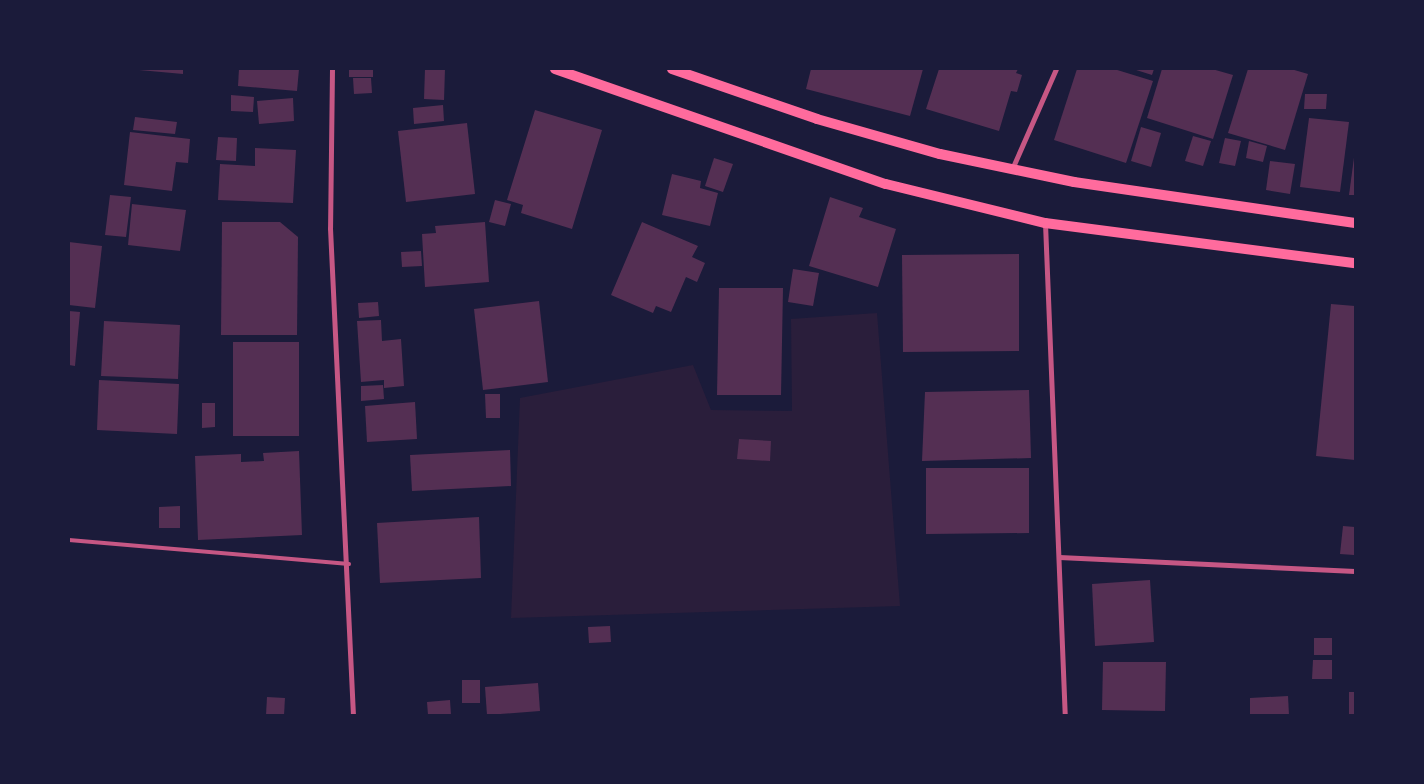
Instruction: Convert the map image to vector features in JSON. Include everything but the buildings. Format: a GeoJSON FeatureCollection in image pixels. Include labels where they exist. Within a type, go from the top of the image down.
{"type":"FeatureCollection","features":[{"type":"Feature","properties":{"kind":"main road"},"geometry":{"type":"LineString","coordinates":[[555,69],[886,184],[1045,223],[1355,263]]}},
{"type":"Feature","properties":{"kind":"main road"},"geometry":{"type":"LineString","coordinates":[[672,69],[817,119],[940,154],[1012,169],[1355,224]]}},
{"type":"Feature","properties":{"kind":"street"},"geometry":{"type":"LineString","coordinates":[[332,69],[330,228],[349,564],[353,715]]}},
{"type":"Feature","properties":{"kind":"street"},"geometry":{"type":"LineString","coordinates":[[1012,169],[1056,69]]}},
{"type":"Feature","properties":{"kind":"street"},"geometry":{"type":"LineString","coordinates":[[1045,223],[1065,715]]}},
{"type":"Feature","properties":{"kind":"street"},"geometry":{"type":"LineString","coordinates":[[1059,558],[1355,571]]}},
{"type":"Feature","properties":{"kind":"lane"},"geometry":{"type":"LineString","coordinates":[[69,540],[349,564]]}},
{"type":"Feature","properties":{"kind":"shaded area"},"geometry":{"type":"Polygon","coordinates":[[[877,313],[900,606],[511,618],[520,398],[693,365],[711,410],[792,411],[791,319],[877,313]]]}}]}
